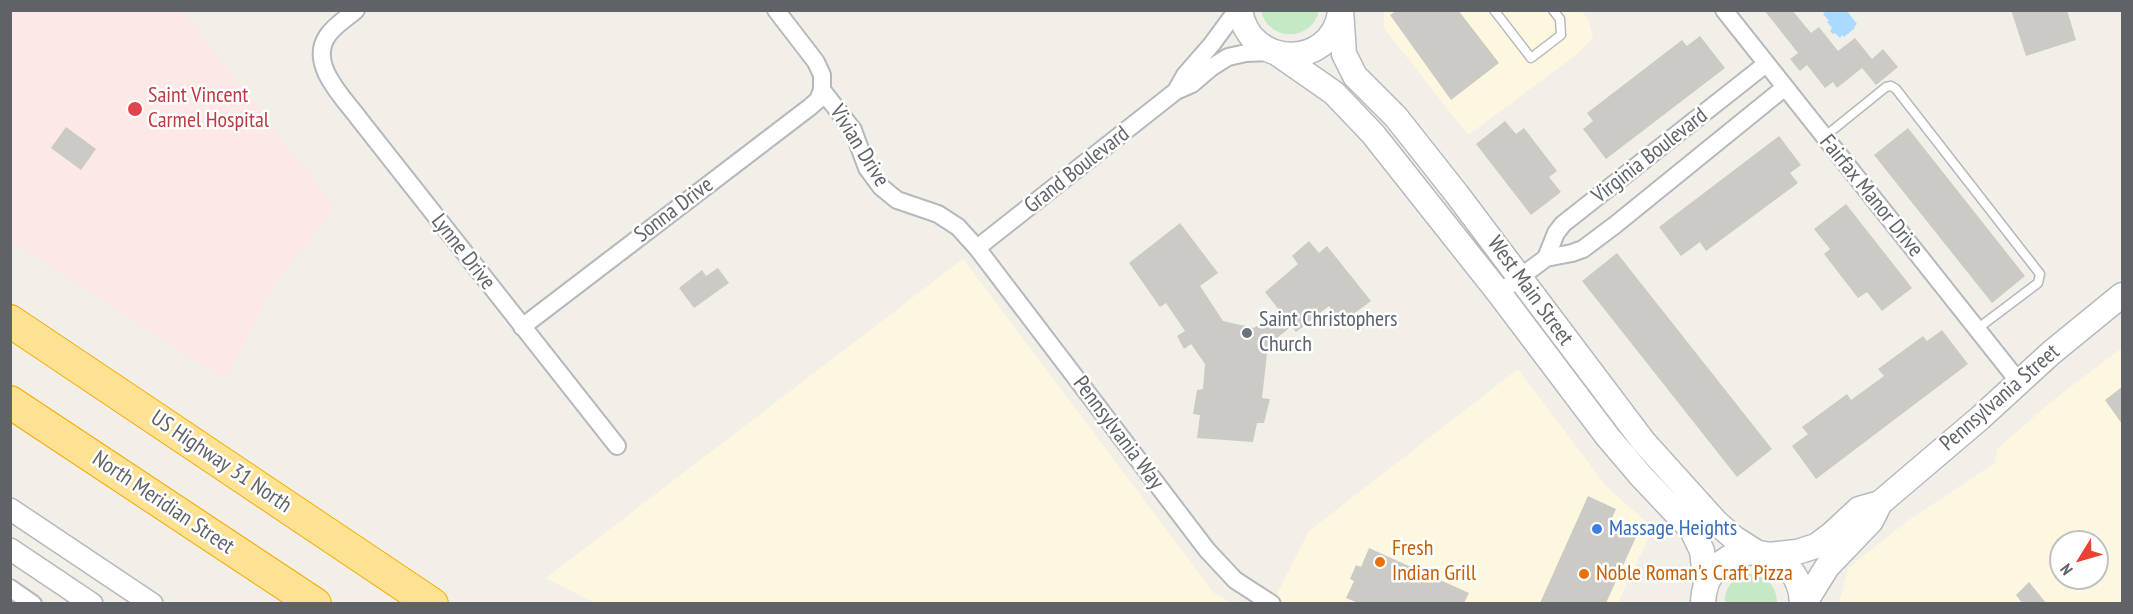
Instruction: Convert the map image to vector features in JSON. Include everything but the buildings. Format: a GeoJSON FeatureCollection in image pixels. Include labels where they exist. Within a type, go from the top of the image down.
{"type":"FeatureCollection","features":[{"type":"Feature","properties":{"kind":"highway","name":"US Highway 31 North"},"geometry":{"type":"LineString","coordinates":[[10,321],[432,603]]}},
{"type":"Feature","properties":{"kind":"highway","name":"North Meridian Street"},"geometry":{"type":"LineString","coordinates":[[10,402],[315,603]]}},
{"type":"Feature","properties":{"kind":"main road","name":"West Main Street"},"geometry":{"type":"LineString","coordinates":[[1238,10],[1244,26],[1260,46],[1323,84],[1352,110],[1499,293],[1607,436],[1692,530],[1702,551],[1703,594]]}},
{"type":"Feature","properties":{"kind":"main road","name":"West Main Street"},"geometry":{"type":"LineString","coordinates":[[1341,10],[1344,54],[1352,72],[1407,130],[1643,441],[1716,522],[1734,538],[1780,560],[1793,574],[1801,591],[1803,603]]}},
{"type":"Feature","properties":{"kind":"main road"},"geometry":{"type":"LineString","coordinates":[[1275,53],[1302,54],[1317,48],[1334,31],[1341,10]]}},
{"type":"Feature","properties":{"kind":"main road","name":"Pennsylvania Street"},"geometry":{"type":"LineString","coordinates":[[1803,603],[1827,567],[1871,520],[1880,503],[2063,342],[2122,295]]}},
{"type":"Feature","properties":{"kind":"main road","name":"Pennsylvania Street"},"geometry":{"type":"LineString","coordinates":[[1703,594],[1713,572],[1723,562],[1742,553],[1787,554],[1809,549],[1826,539],[1859,509],[1880,503]]}},
{"type":"Feature","properties":{"kind":"street","name":"Lynne Drive"},"geometry":{"type":"LineString","coordinates":[[356,10],[327,37],[321,51],[322,63],[327,74],[617,447]]}},
{"type":"Feature","properties":{"kind":"street","name":"Vivian Drive"},"geometry":{"type":"LineString","coordinates":[[776,10],[816,62],[822,75],[822,90],[853,130],[867,168],[881,187],[897,200],[938,214],[958,227],[977,248]]}},
{"type":"Feature","properties":{"kind":"street","name":"Grand Boulevard"},"geometry":{"type":"LineString","coordinates":[[1176,91],[1185,75],[1238,10]]}},
{"type":"Feature","properties":{"kind":"street","name":"Fairfax Manor Drive"},"geometry":{"type":"LineString","coordinates":[[1724,10],[2019,382]]}},
{"type":"Feature","properties":{"kind":"street","name":"Grand Boulevard"},"geometry":{"type":"LineString","coordinates":[[977,248],[1176,91],[1192,84],[1212,67],[1228,57],[1246,53],[1275,53]]}},
{"type":"Feature","properties":{"kind":"street","name":"Virginia Boulevard"},"geometry":{"type":"LineString","coordinates":[[1546,258],[1556,233],[1563,224],[1766,64]]}},
{"type":"Feature","properties":{"kind":"street","name":"Virginia Boulevard"},"geometry":{"type":"LineString","coordinates":[[1499,293],[1546,258],[1572,254],[1583,249],[1784,88]]}},
{"type":"Feature","properties":{"kind":"street","name":"Sonna Drive"},"geometry":{"type":"LineString","coordinates":[[522,327],[810,107],[818,100],[822,90]]}},
{"type":"Feature","properties":{"kind":"street","name":"Pennsylvania Way"},"geometry":{"type":"LineString","coordinates":[[977,248],[1207,550],[1235,580],[1272,603]]}},
{"type":"Feature","properties":{"kind":"street"},"geometry":{"type":"LineString","coordinates":[[10,509],[152,603]]}},
{"type":"Feature","properties":{"kind":"street"},"geometry":{"type":"LineString","coordinates":[[10,549],[92,603]]}},
{"type":"Feature","properties":{"kind":"street"},"geometry":{"type":"LineString","coordinates":[[10,588],[33,603]]}},
{"type":"Feature","properties":{"kind":"lane"},"geometry":{"type":"LineString","coordinates":[[1494,10],[1531,58],[1561,34],[1560,19],[1553,10]]}},
{"type":"Feature","properties":{"kind":"lane"},"geometry":{"type":"LineString","coordinates":[[1824,137],[1886,87],[1891,86],[1896,89],[2040,274],[2038,283],[1977,329]]}},
{"type":"Feature","properties":{"kind":"shaded area","name":"Saint Vincent Carmel Hospital"},"geometry":{"type":"Polygon","coordinates":[[[10,11],[183,11],[335,207],[273,287],[226,380],[11,242],[10,11]]]}},
{"type":"Feature","properties":{"kind":"shaded area"},"geometry":{"type":"Polygon","coordinates":[[[1384,11],[1582,11],[1589,21],[1593,38],[1577,54],[1468,135],[1384,28],[1384,11]]]}},
{"type":"Feature","properties":{"kind":"shaded area"},"geometry":{"type":"Polygon","coordinates":[[[963,259],[1214,593],[1232,603],[597,604],[546,578],[963,259]]]}},
{"type":"Feature","properties":{"kind":"shaded area"},"geometry":{"type":"Polygon","coordinates":[[[2122,348],[2122,603],[1839,604],[1848,568],[1909,520],[1995,463],[1997,449],[2052,401],[2122,348]]]}},
{"type":"Feature","properties":{"kind":"shaded area"},"geometry":{"type":"Polygon","coordinates":[[[1518,369],[1607,487],[1653,528],[1618,603],[1272,604],[1309,531],[1518,369]]]}},
{"type":"Feature","properties":{"kind":"green space"},"geometry":{"type":"Polygon","coordinates":[[[1261,10],[1319,11],[1315,21],[1308,28],[1299,33],[1290,34],[1281,33],[1272,28],[1265,21],[1261,10]]]}},
{"type":"Feature","properties":{"kind":"green space"},"geometry":{"type":"Polygon","coordinates":[[[1752,574],[1767,580],[1775,592],[1777,603],[1725,603],[1726,592],[1732,583],[1740,577],[1752,574]]]}},
{"type":"Feature","properties":{"kind":"water"},"geometry":{"type":"Polygon","coordinates":[[[1827,10],[1847,11],[1857,24],[1855,28],[1844,37],[1842,35],[1840,38],[1835,33],[1833,34],[1827,22],[1829,21],[1823,14],[1827,10]]]}},
{"type":"Feature","properties":{"kind":"place","name":"Saint Vincent Carmel Hospital"},"geometry":{"type":"Point","coordinates":[135,109]}},
{"type":"Feature","properties":{"kind":"place","name":"Saint Christophers Church"},"geometry":{"type":"Point","coordinates":[1247,333]}},
{"type":"Feature","properties":{"kind":"place","name":"Massage Heights"},"geometry":{"type":"Point","coordinates":[1597,529]}},
{"type":"Feature","properties":{"kind":"place","name":"Fresh Indian Grill"},"geometry":{"type":"Point","coordinates":[1380,562]}},
{"type":"Feature","properties":{"kind":"place","name":"Noble Roman's Craft Pizza"},"geometry":{"type":"Point","coordinates":[1584,574]}}]}
